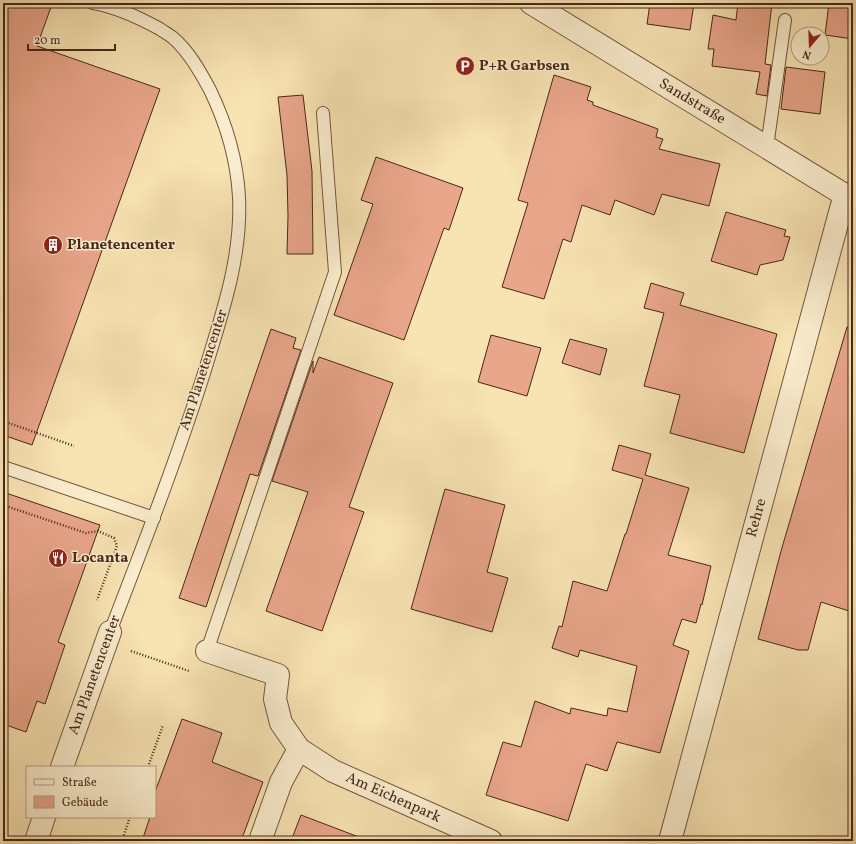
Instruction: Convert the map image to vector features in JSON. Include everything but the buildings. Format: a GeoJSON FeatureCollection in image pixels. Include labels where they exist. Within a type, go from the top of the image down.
{"type":"FeatureCollection","features":[{"type":"Feature","properties":{"kind":"street","name":"Sandstraße"},"geometry":{"type":"LineString","coordinates":[[531,3],[849,197]]}},
{"type":"Feature","properties":{"kind":"street","name":"Rehre"},"geometry":{"type":"LineString","coordinates":[[670,841],[849,197]]}},
{"type":"Feature","properties":{"kind":"street","name":"Am Planetencenter"},"geometry":{"type":"LineString","coordinates":[[62,766],[108,637]]}},
{"type":"Feature","properties":{"kind":"street","name":"Am Eichenpark"},"geometry":{"type":"LineString","coordinates":[[207,651],[278,675],[274,699],[281,723],[299,749],[333,771],[491,841]]}},
{"type":"Feature","properties":{"kind":"street"},"geometry":{"type":"LineString","coordinates":[[260,841],[281,782],[299,749]]}},
{"type":"Feature","properties":{"kind":"street"},"geometry":{"type":"LineString","coordinates":[[36,841],[44,818]]}},
{"type":"Feature","properties":{"kind":"lane","name":"Am Planetencenter"},"geometry":{"type":"LineString","coordinates":[[93,3],[113,5],[144,20],[172,37],[189,56],[208,85],[227,131],[236,169],[239,199],[234,259],[226,304],[197,396],[154,518],[108,637]]}},
{"type":"Feature","properties":{"kind":"lane"},"geometry":{"type":"LineString","coordinates":[[768,147],[785,20]]}},
{"type":"Feature","properties":{"kind":"lane"},"geometry":{"type":"LineString","coordinates":[[207,651],[335,272],[323,113]]}},
{"type":"Feature","properties":{"kind":"lane"},"geometry":{"type":"LineString","coordinates":[[3,466],[154,518]]}},
{"type":"Feature","properties":{"kind":"path"},"geometry":{"type":"LineString","coordinates":[[3,421],[74,446]]}},
{"type":"Feature","properties":{"kind":"path"},"geometry":{"type":"LineString","coordinates":[[3,505],[86,533],[98,531],[114,538],[117,546],[95,606]]}},
{"type":"Feature","properties":{"kind":"path"},"geometry":{"type":"LineString","coordinates":[[108,637],[194,672]]}},
{"type":"Feature","properties":{"kind":"path"},"geometry":{"type":"LineString","coordinates":[[148,766],[163,725]]}},
{"type":"Feature","properties":{"kind":"path"},"geometry":{"type":"LineString","coordinates":[[122,841],[130,818]]}},
{"type":"Feature","properties":{"kind":"place","name":"P+R Garbsen"},"geometry":{"type":"Point","coordinates":[465,66]}},
{"type":"Feature","properties":{"kind":"place","name":"Planetencenter"},"geometry":{"type":"Point","coordinates":[53,245]}},
{"type":"Feature","properties":{"kind":"place","name":"Locanta"},"geometry":{"type":"Point","coordinates":[58,558]}}]}
